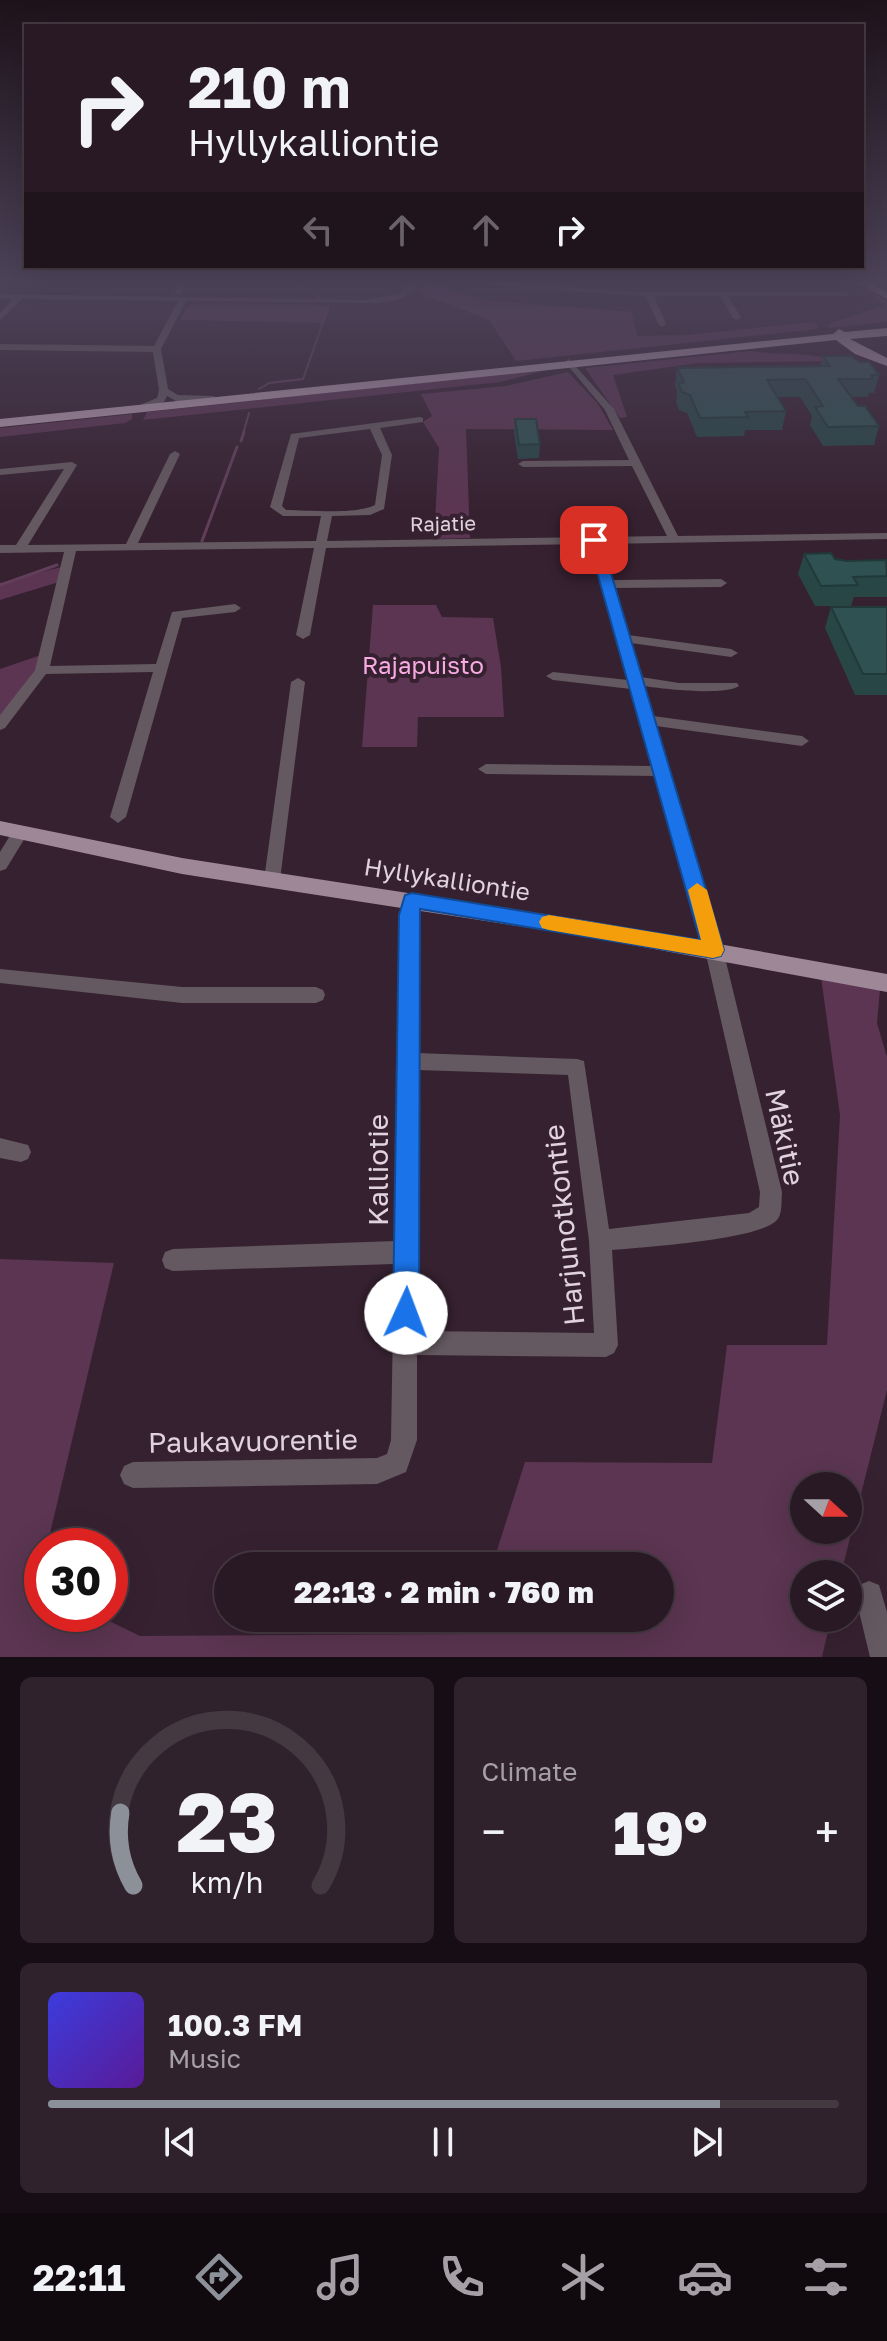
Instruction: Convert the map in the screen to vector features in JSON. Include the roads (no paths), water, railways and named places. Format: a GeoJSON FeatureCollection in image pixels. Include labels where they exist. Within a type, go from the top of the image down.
{"type":"FeatureCollection","features":[{"type":"Feature","properties":{"kind":"highway"},"geometry":{"type":"LineString","coordinates":[[0,423],[616,357]]}},
{"type":"Feature","properties":{"kind":"main road","name":"Hyllykalliontie"},"geometry":{"type":"LineString","coordinates":[[10,830],[110,853],[713,950],[887,983]]}},
{"type":"Feature","properties":{"kind":"street"},"geometry":{"type":"LineString","coordinates":[[140,408],[161,400],[164,390],[158,357]]}},
{"type":"Feature","properties":{"kind":"street"},"geometry":{"type":"LineString","coordinates":[[569,362],[609,409],[674,539]]}},
{"type":"Feature","properties":{"kind":"street"},"geometry":{"type":"LineString","coordinates":[[164,390],[184,399],[230,398]]}},
{"type":"Feature","properties":{"kind":"street"},"geometry":{"type":"LineString","coordinates":[[374,426],[387,455],[380,507],[370,512],[283,513],[276,507],[295,436],[420,420]]}},
{"type":"Feature","properties":{"kind":"street"},"geometry":{"type":"LineString","coordinates":[[130,547],[175,454]]}},
{"type":"Feature","properties":{"kind":"street"},"geometry":{"type":"LineString","coordinates":[[523,464],[636,463]]}},
{"type":"Feature","properties":{"kind":"street"},"geometry":{"type":"LineString","coordinates":[[0,472],[72,465],[20,548]]}},
{"type":"Feature","properties":{"kind":"street"},"geometry":{"type":"LineString","coordinates":[[303,635],[327,513]]}},
{"type":"Feature","properties":{"kind":"street","name":"Rajatie"},"geometry":{"type":"LineString","coordinates":[[0,549],[887,536]]}},
{"type":"Feature","properties":{"kind":"street"},"geometry":{"type":"LineString","coordinates":[[594,540],[713,950]]}},
{"type":"Feature","properties":{"kind":"street"},"geometry":{"type":"LineString","coordinates":[[0,725],[42,670],[71,547]]}},
{"type":"Feature","properties":{"kind":"street"},"geometry":{"type":"LineString","coordinates":[[607,584],[721,583]]}},
{"type":"Feature","properties":{"kind":"street"},"geometry":{"type":"LineString","coordinates":[[118,817],[177,615],[235,608]]}},
{"type":"Feature","properties":{"kind":"street"},"geometry":{"type":"LineString","coordinates":[[623,638],[731,653]]}},
{"type":"Feature","properties":{"kind":"street"},"geometry":{"type":"LineString","coordinates":[[42,670],[161,668]]}},
{"type":"Feature","properties":{"kind":"street"},"geometry":{"type":"LineString","coordinates":[[553,676],[677,687],[697,687],[710,683],[732,686]]}},
{"type":"Feature","properties":{"kind":"street"},"geometry":{"type":"LineString","coordinates":[[272,880],[298,682]]}},
{"type":"Feature","properties":{"kind":"street"},"geometry":{"type":"LineString","coordinates":[[647,720],[802,741]]}},
{"type":"Feature","properties":{"kind":"street"},"geometry":{"type":"LineString","coordinates":[[486,769],[662,771]]}},
{"type":"Feature","properties":{"kind":"street"},"geometry":{"type":"LineString","coordinates":[[0,865],[10,830]]}},
{"type":"Feature","properties":{"kind":"street","name":"Kalliotie"},"geometry":{"type":"LineString","coordinates":[[404,1440],[409,915],[412,900]]}},
{"type":"Feature","properties":{"kind":"street","name":"Mäkitie"},"geometry":{"type":"LineString","coordinates":[[600,1241],[752,1223],[770,1213],[771,1192],[713,950]]}},
{"type":"Feature","properties":{"kind":"street"},"geometry":{"type":"LineString","coordinates":[[0,976],[182,995],[316,995]]}},
{"type":"Feature","properties":{"kind":"street","name":"Harjunotkontie"},"geometry":{"type":"LineString","coordinates":[[405,1343],[606,1345],[600,1241],[577,1067],[408,1061]]}},
{"type":"Feature","properties":{"kind":"street"},"geometry":{"type":"LineString","coordinates":[[173,1260],[408,1252]]}},
{"type":"Feature","properties":{"kind":"street","name":"Paukavuorentie"},"geometry":{"type":"LineString","coordinates":[[133,1475],[377,1471],[397,1463],[404,1440]]}},
{"type":"Feature","properties":{"kind":"street"},"geometry":{"type":"LineString","coordinates":[[869,1595],[884,1657]]}},
{"type":"Feature","properties":{"kind":"waterway"},"geometry":{"type":"LineString","coordinates":[[259,389],[269,383],[303,379],[311,357]]}},
{"type":"Feature","properties":{"kind":"waterway"},"geometry":{"type":"LineString","coordinates":[[243,434],[249,413]]}},
{"type":"Feature","properties":{"kind":"waterway"},"geometry":{"type":"LineString","coordinates":[[241,441],[244,432]]}},
{"type":"Feature","properties":{"kind":"waterway"},"geometry":{"type":"LineString","coordinates":[[202,541],[237,447]]}},
{"type":"Feature","properties":{"kind":"waterway"},"geometry":{"type":"LineString","coordinates":[[0,585],[57,565]]}},
{"type":"Feature","properties":{"kind":"park label","name":"Rajapuisto"},"geometry":{"type":"Point","coordinates":[423,666]}}]}
